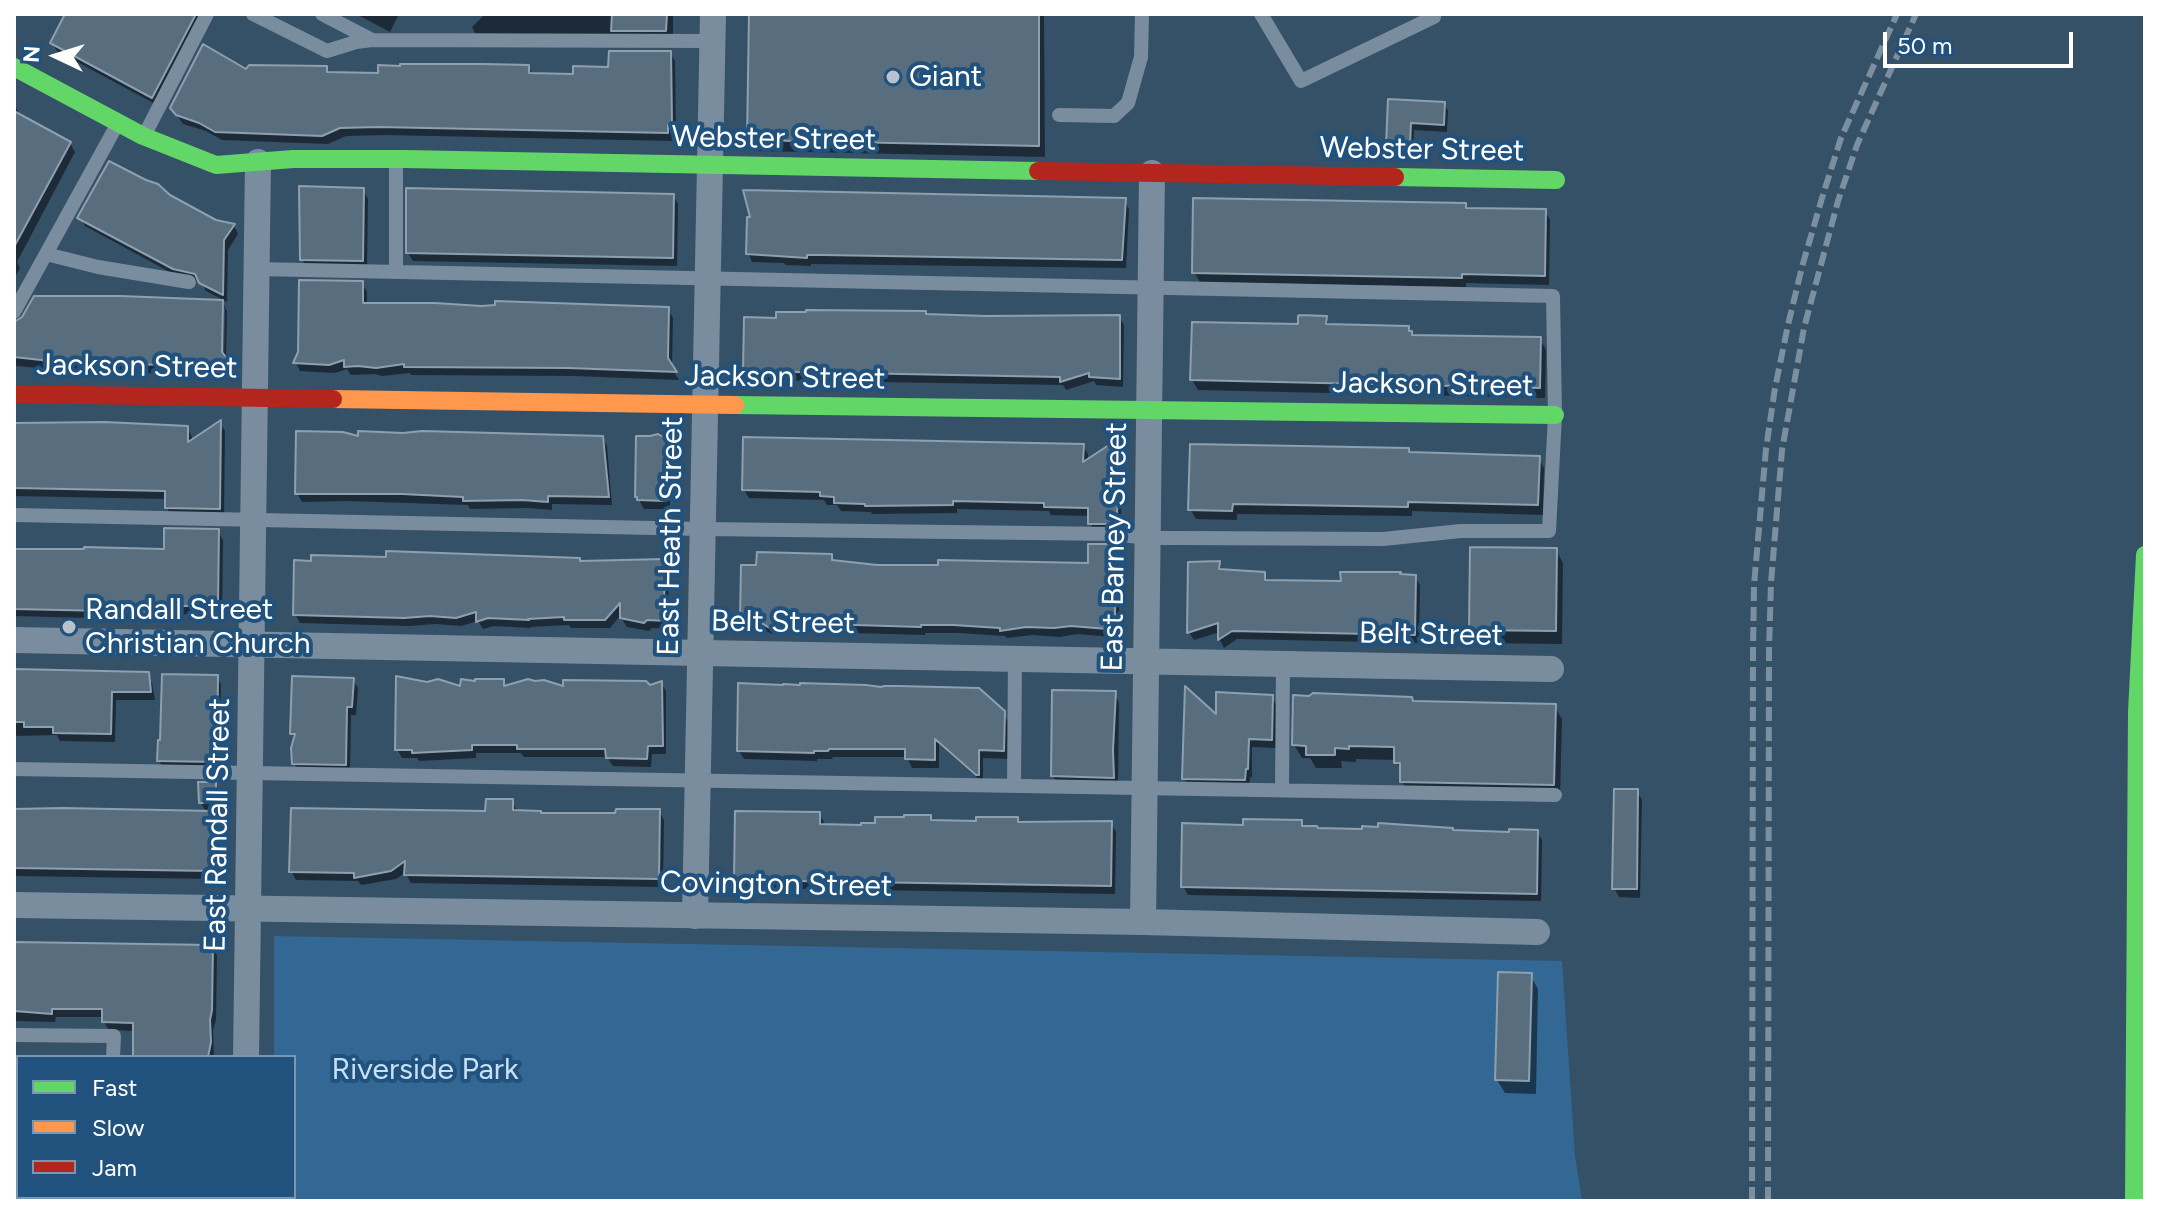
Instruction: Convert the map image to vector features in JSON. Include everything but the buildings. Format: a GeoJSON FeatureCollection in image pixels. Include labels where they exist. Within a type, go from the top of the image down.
{"type":"FeatureCollection","features":[{"type":"Feature","properties":{"kind":"main road","name":"Webster Street"},"geometry":{"type":"LineString","coordinates":[[14,67],[143,136],[216,165],[293,159],[396,159],[1556,180]]}},
{"type":"Feature","properties":{"kind":"main road","name":"Jackson Street"},"geometry":{"type":"LineString","coordinates":[[14,394],[1555,415]]}},
{"type":"Feature","properties":{"kind":"main road"},"geometry":{"type":"LineString","coordinates":[[2134,1201],[2137,712],[2145,555]]}},
{"type":"Feature","properties":{"kind":"street","name":"East Heath Street"},"geometry":{"type":"LineString","coordinates":[[695,916],[713,14]]}},
{"type":"Feature","properties":{"kind":"street","name":"East Randall Street"},"geometry":{"type":"LineString","coordinates":[[246,1055],[258,162]]}},
{"type":"Feature","properties":{"kind":"street","name":"East Barney Street"},"geometry":{"type":"LineString","coordinates":[[1143,922],[1152,173]]}},
{"type":"Feature","properties":{"kind":"street","name":"Belt Street"},"geometry":{"type":"LineString","coordinates":[[14,640],[1551,669]]}},
{"type":"Feature","properties":{"kind":"street","name":"Covington Street"},"geometry":{"type":"LineString","coordinates":[[14,905],[1143,922],[1537,932]]}},
{"type":"Feature","properties":{"kind":"lane"},"geometry":{"type":"LineString","coordinates":[[143,136],[207,14]]}},
{"type":"Feature","properties":{"kind":"lane"},"geometry":{"type":"LineString","coordinates":[[253,14],[327,51],[372,40],[713,41]]}},
{"type":"Feature","properties":{"kind":"lane"},"geometry":{"type":"LineString","coordinates":[[322,14],[372,40]]}},
{"type":"Feature","properties":{"kind":"lane"},"geometry":{"type":"LineString","coordinates":[[1059,115],[1114,116],[1128,103],[1141,57],[1142,14]]}},
{"type":"Feature","properties":{"kind":"lane"},"geometry":{"type":"LineString","coordinates":[[1261,14],[1301,81],[1434,17]]}},
{"type":"Feature","properties":{"kind":"lane"},"geometry":{"type":"LineString","coordinates":[[14,312],[118,123]]}},
{"type":"Feature","properties":{"kind":"lane"},"geometry":{"type":"LineString","coordinates":[[396,159],[396,272]]}},
{"type":"Feature","properties":{"kind":"lane"},"geometry":{"type":"LineString","coordinates":[[46,254],[98,267],[189,282]]}},
{"type":"Feature","properties":{"kind":"lane"},"geometry":{"type":"LineString","coordinates":[[14,515],[1115,534],[1147,538],[1383,539],[1461,531],[1549,531],[1555,415],[1553,296],[256,269]]}},
{"type":"Feature","properties":{"kind":"lane"},"geometry":{"type":"LineString","coordinates":[[1014,786],[1015,659]]}},
{"type":"Feature","properties":{"kind":"lane"},"geometry":{"type":"LineString","coordinates":[[1282,790],[1283,664]]}},
{"type":"Feature","properties":{"kind":"lane"},"geometry":{"type":"LineString","coordinates":[[14,769],[1555,795]]}},
{"type":"Feature","properties":{"kind":"lane"},"geometry":{"type":"LineString","coordinates":[[14,1035],[114,1036],[113,1055]]}},
{"type":"Feature","properties":{"kind":"green space","name":"Riverside Park"},"geometry":{"type":"Polygon","coordinates":[[[274,936],[1562,961],[1575,1156],[1582,1201],[273,1201],[296,1199],[296,1055],[274,1055],[274,936]]]}},
{"type":"Feature","properties":{"kind":"railway"},"geometry":{"type":"LineString","coordinates":[[1752,1201],[1754,585],[1766,449],[1788,325],[1822,198],[1841,138],[1897,14]]}},
{"type":"Feature","properties":{"kind":"railway"},"geometry":{"type":"LineString","coordinates":[[1768,1201],[1769,651],[1782,450],[1804,328],[1838,201],[1857,145],[1916,14]]}},
{"type":"Feature","properties":{"kind":"traffic: fast"},"geometry":{"type":"LineString","coordinates":[[14,67],[143,136],[216,165],[293,159],[404,159],[1038,171]]}},
{"type":"Feature","properties":{"kind":"traffic: fast"},"geometry":{"type":"LineString","coordinates":[[1395,177],[1556,180]]}},
{"type":"Feature","properties":{"kind":"traffic: fast"},"geometry":{"type":"LineString","coordinates":[[735,405],[1555,415]]}},
{"type":"Feature","properties":{"kind":"traffic: fast"},"geometry":{"type":"LineString","coordinates":[[2134,1201],[2137,712],[2145,555]]}},
{"type":"Feature","properties":{"kind":"traffic: slow"},"geometry":{"type":"LineString","coordinates":[[333,399],[735,405]]}},
{"type":"Feature","properties":{"kind":"traffic: jam"},"geometry":{"type":"LineString","coordinates":[[1038,171],[1395,177]]}},
{"type":"Feature","properties":{"kind":"traffic: jam"},"geometry":{"type":"LineString","coordinates":[[14,394],[333,399]]}},
{"type":"Feature","properties":{"kind":"place","name":"Giant"},"geometry":{"type":"Point","coordinates":[893,77]}},
{"type":"Feature","properties":{"kind":"place","name":"Randall Street Christian Church"},"geometry":{"type":"Point","coordinates":[69,627]}}]}
